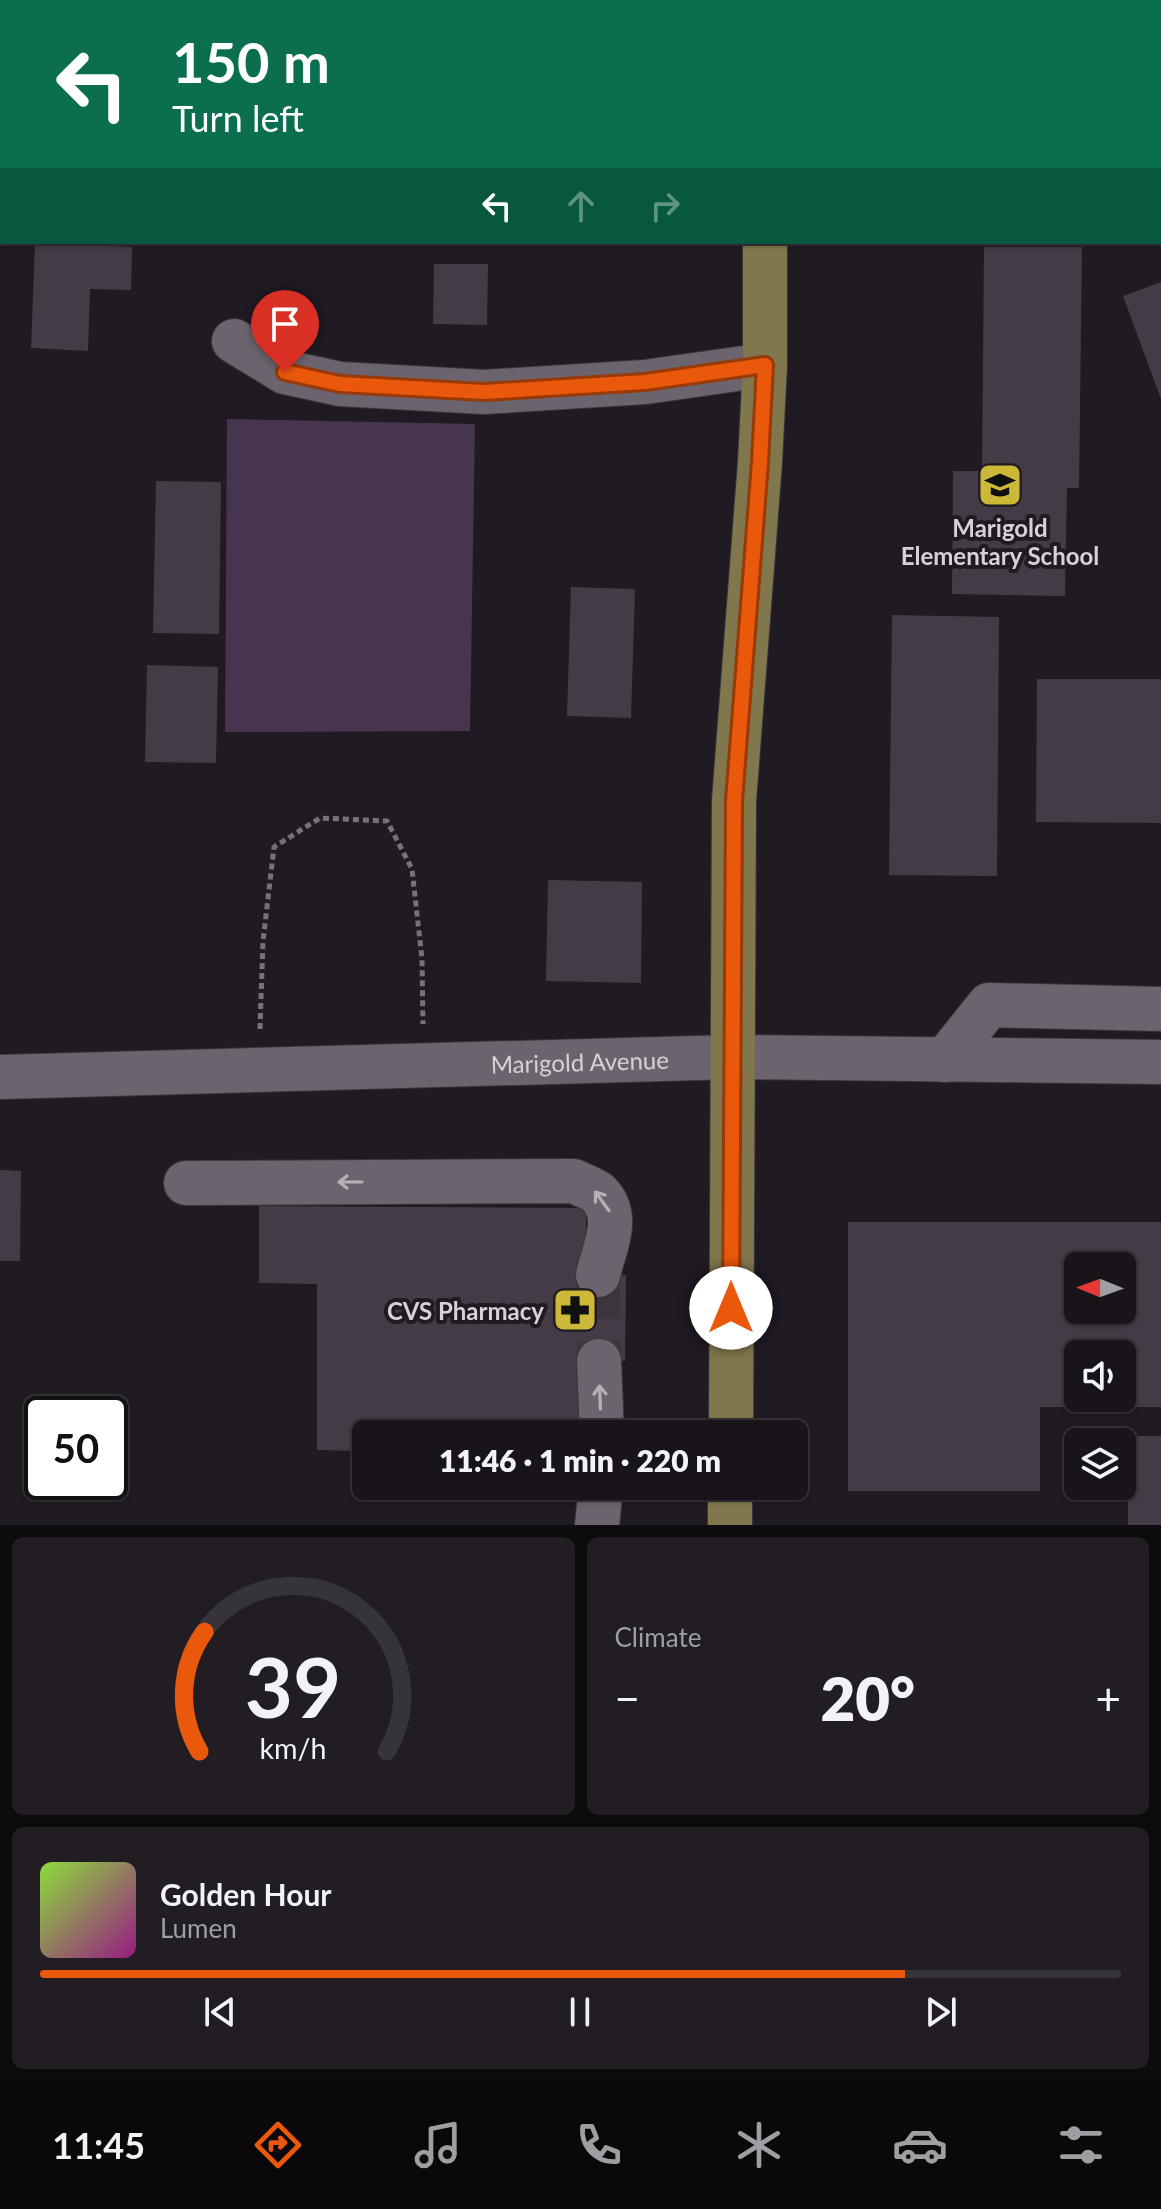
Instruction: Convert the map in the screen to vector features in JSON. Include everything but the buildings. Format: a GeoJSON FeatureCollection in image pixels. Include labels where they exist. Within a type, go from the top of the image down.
{"type":"FeatureCollection","features":[{"type":"Feature","properties":{"kind":"main road"},"geometry":{"type":"LineString","coordinates":[[731,1420],[734,801],[759,478],[765,365],[765,244]]}},
{"type":"Feature","properties":{"kind":"main road"},"geometry":{"type":"LineString","coordinates":[[730,1500],[730,1525]]}},
{"type":"Feature","properties":{"kind":"street"},"geometry":{"type":"LineString","coordinates":[[234,341],[285,372],[340,384],[484,392],[645,382],[765,365]]}},
{"type":"Feature","properties":{"kind":"street"},"geometry":{"type":"LineString","coordinates":[[945,1060],[989,1005],[1161,1009]]}},
{"type":"Feature","properties":{"kind":"street","name":"Marigold Avenue"},"geometry":{"type":"LineString","coordinates":[[0,1077],[733,1057],[1161,1062]]}},
{"type":"Feature","properties":{"kind":"street"},"geometry":{"type":"LineString","coordinates":[[186,1183],[574,1181],[597,1192],[610,1210],[609,1237],[598,1275]]}},
{"type":"Feature","properties":{"kind":"street"},"geometry":{"type":"LineString","coordinates":[[599,1361],[601,1420]]}},
{"type":"Feature","properties":{"kind":"street"},"geometry":{"type":"LineString","coordinates":[[597,1525],[600,1500]]}},
{"type":"Feature","properties":{"kind":"path"},"geometry":{"type":"LineString","coordinates":[[258,1070],[263,941],[274,847],[320,818],[387,821],[412,869],[422,959],[425,1065]]}},
{"type":"Feature","properties":{"kind":"shaded area"},"geometry":{"type":"Polygon","coordinates":[[[227,419],[475,424],[470,731],[225,732],[227,419]]]}},
{"type":"Feature","properties":{"kind":"tunnel"},"geometry":{"type":"LineString","coordinates":[[598,1275],[599,1361]]}},
{"type":"Feature","properties":{"kind":"place","name":"Marigold Elementary School"},"geometry":{"type":"Point","coordinates":[1000,485]}},
{"type":"Feature","properties":{"kind":"place","name":"CVS Pharmacy"},"geometry":{"type":"Point","coordinates":[575,1310]}},
{"type":"Feature","properties":{"kind":"route"},"geometry":{"type":"LineString","coordinates":[[285,372],[340,384],[484,392],[645,382],[765,365],[734,801],[731,1308]]}}]}
